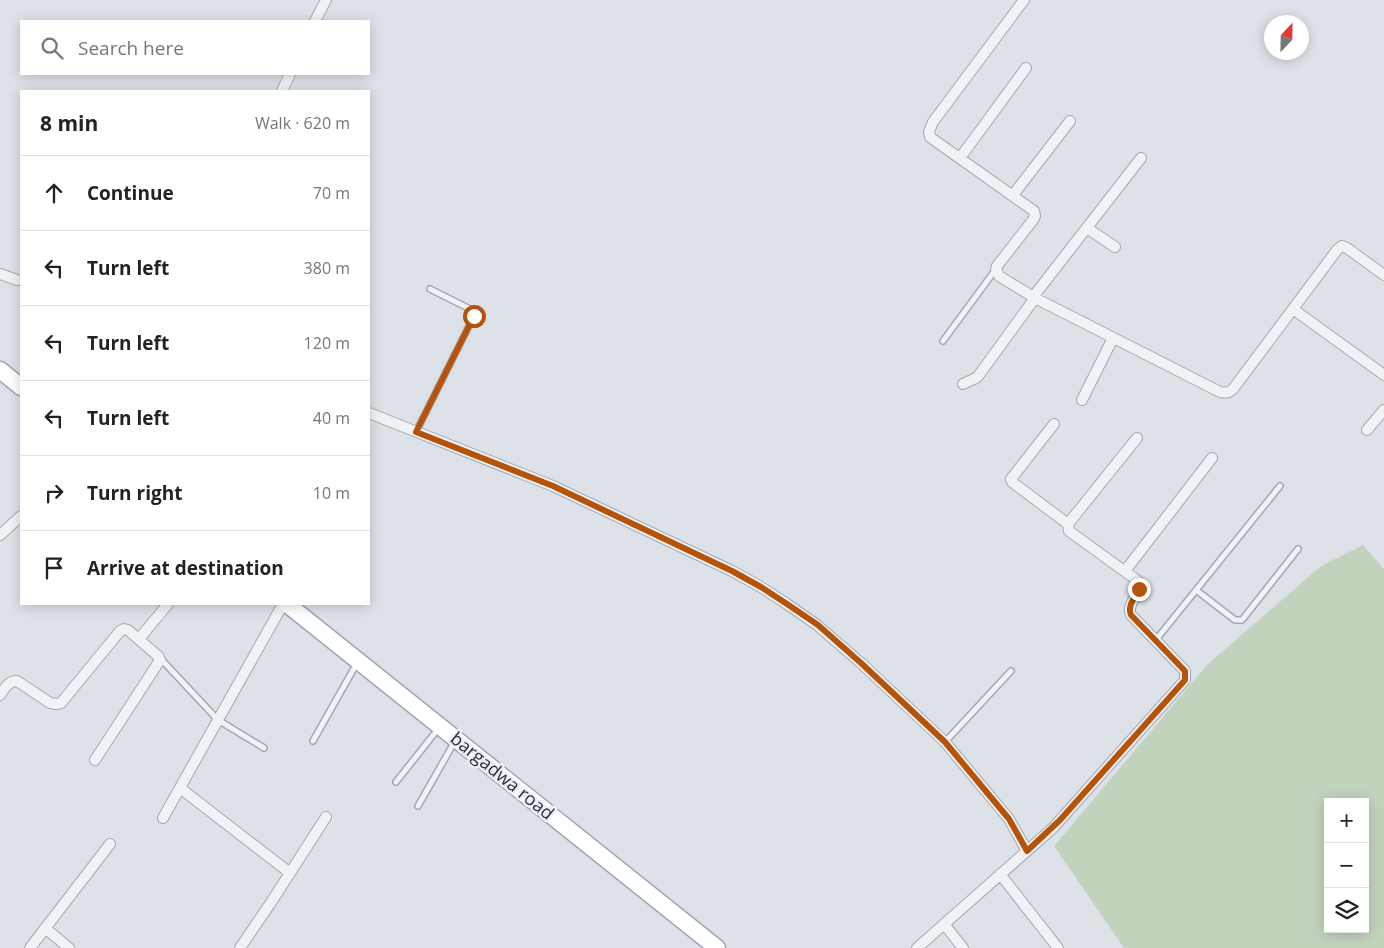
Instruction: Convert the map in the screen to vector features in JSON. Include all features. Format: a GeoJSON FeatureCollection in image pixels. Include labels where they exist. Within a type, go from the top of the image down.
{"type":"FeatureCollection","features":[{"type":"Feature","properties":{"kind":"main road"},"geometry":{"type":"LineString","coordinates":[[0,370],[20,386]]}},
{"type":"Feature","properties":{"kind":"main road","name":"bargadwa road"},"geometry":{"type":"LineString","coordinates":[[288,605],[718,948]]}},
{"type":"Feature","properties":{"kind":"street"},"geometry":{"type":"LineString","coordinates":[[316,20],[326,0]]}},
{"type":"Feature","properties":{"kind":"street"},"geometry":{"type":"LineString","coordinates":[[1024,0],[930,127],[929,132],[930,137],[1032,208],[1035,213],[1035,216],[997,266],[996,269],[999,276],[1034,298],[1225,393],[1233,389],[1336,250],[1342,246],[1347,248],[1384,275]]}},
{"type":"Feature","properties":{"kind":"street"},"geometry":{"type":"LineString","coordinates":[[960,158],[1026,68]]}},
{"type":"Feature","properties":{"kind":"street"},"geometry":{"type":"LineString","coordinates":[[282,90],[290,75]]}},
{"type":"Feature","properties":{"kind":"street"},"geometry":{"type":"LineString","coordinates":[[1013,195],[1070,120]]}},
{"type":"Feature","properties":{"kind":"street"},"geometry":{"type":"LineString","coordinates":[[963,384],[979,375],[1034,298],[1142,158]]}},
{"type":"Feature","properties":{"kind":"street"},"geometry":{"type":"LineString","coordinates":[[1087,228],[1115,247]]}},
{"type":"Feature","properties":{"kind":"street"},"geometry":{"type":"LineString","coordinates":[[0,274],[17,280]]}},
{"type":"Feature","properties":{"kind":"street"},"geometry":{"type":"LineString","coordinates":[[1293,309],[1384,375]]}},
{"type":"Feature","properties":{"kind":"street"},"geometry":{"type":"LineString","coordinates":[[1082,400],[1113,338]]}},
{"type":"Feature","properties":{"kind":"street"},"geometry":{"type":"LineString","coordinates":[[1367,430],[1384,410]]}},
{"type":"Feature","properties":{"kind":"street"},"geometry":{"type":"LineString","coordinates":[[370,413],[553,486],[650,531],[761,587],[818,625],[945,742],[1009,819],[1027,851]]}},
{"type":"Feature","properties":{"kind":"street"},"geometry":{"type":"LineString","coordinates":[[1054,424],[1010,479],[1068,524]]}},
{"type":"Feature","properties":{"kind":"street"},"geometry":{"type":"LineString","coordinates":[[917,948],[1060,820],[1185,680],[1185,671],[1129,611],[1140,585],[1138,580],[1068,531],[1068,524],[1137,438]]}},
{"type":"Feature","properties":{"kind":"street"},"geometry":{"type":"LineString","coordinates":[[1125,571],[1212,458]]}},
{"type":"Feature","properties":{"kind":"street"},"geometry":{"type":"LineString","coordinates":[[0,535],[20,517]]}},
{"type":"Feature","properties":{"kind":"street"},"geometry":{"type":"LineString","coordinates":[[139,639],[167,605]]}},
{"type":"Feature","properties":{"kind":"street"},"geometry":{"type":"LineString","coordinates":[[163,818],[282,605]]}},
{"type":"Feature","properties":{"kind":"street"},"geometry":{"type":"LineString","coordinates":[[0,695],[8,684],[12,681],[17,681],[50,704],[61,703],[120,631],[128,630],[158,656],[160,660],[95,760]]}},
{"type":"Feature","properties":{"kind":"street"},"geometry":{"type":"LineString","coordinates":[[180,788],[290,873]]}},
{"type":"Feature","properties":{"kind":"street"},"geometry":{"type":"LineString","coordinates":[[240,948],[326,817]]}},
{"type":"Feature","properties":{"kind":"street"},"geometry":{"type":"LineString","coordinates":[[30,948],[110,844]]}},
{"type":"Feature","properties":{"kind":"street"},"geometry":{"type":"LineString","coordinates":[[1000,874],[1058,948]]}},
{"type":"Feature","properties":{"kind":"street"},"geometry":{"type":"LineString","coordinates":[[944,924],[963,948]]}},
{"type":"Feature","properties":{"kind":"street"},"geometry":{"type":"LineString","coordinates":[[45,928],[69,948]]}},
{"type":"Feature","properties":{"kind":"lane"},"geometry":{"type":"LineString","coordinates":[[943,341],[996,269]]}},
{"type":"Feature","properties":{"kind":"lane"},"geometry":{"type":"LineString","coordinates":[[416,432],[474,316],[472,310],[430,289]]}},
{"type":"Feature","properties":{"kind":"lane"},"geometry":{"type":"LineString","coordinates":[[1155,641],[1280,486]]}},
{"type":"Feature","properties":{"kind":"lane"},"geometry":{"type":"LineString","coordinates":[[1196,590],[1235,620],[1242,620],[1298,549]]}},
{"type":"Feature","properties":{"kind":"lane"},"geometry":{"type":"LineString","coordinates":[[158,656],[218,720],[264,748]]}},
{"type":"Feature","properties":{"kind":"lane"},"geometry":{"type":"LineString","coordinates":[[313,741],[358,662]]}},
{"type":"Feature","properties":{"kind":"lane"},"geometry":{"type":"LineString","coordinates":[[945,742],[1011,671]]}},
{"type":"Feature","properties":{"kind":"lane"},"geometry":{"type":"LineString","coordinates":[[396,782],[440,727]]}},
{"type":"Feature","properties":{"kind":"lane"},"geometry":{"type":"LineString","coordinates":[[418,806],[456,739]]}},
{"type":"Feature","properties":{"kind":"green space"},"geometry":{"type":"Polygon","coordinates":[[[1363,545],[1384,569],[1384,948],[1124,948],[1054,846],[1207,665],[1321,566],[1363,545]]]}},
{"type":"Feature","properties":{"kind":"route"},"geometry":{"type":"LineString","coordinates":[[474,316],[416,432],[553,486],[650,531],[761,587],[818,625],[945,742],[1009,819],[1027,851],[1060,820],[1185,680],[1185,671],[1131,615],[1129,611],[1130,606],[1139,589]]}}]}
